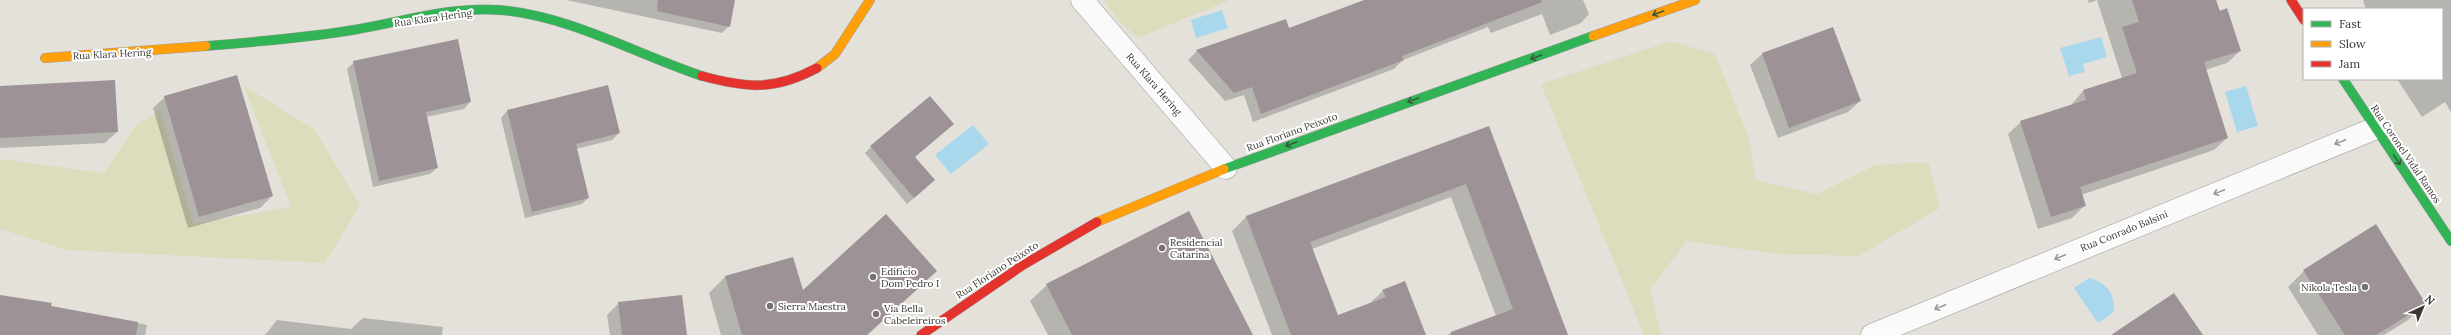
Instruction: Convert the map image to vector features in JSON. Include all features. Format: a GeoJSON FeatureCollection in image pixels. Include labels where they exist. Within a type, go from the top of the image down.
{"type":"FeatureCollection","features":[{"type":"Feature","properties":{"kind":"street","name":"Rua Klara Hering"},"geometry":{"type":"LineString","coordinates":[[45,58],[223,47],[349,31],[450,13],[499,10],[545,18],[687,70],[729,82],[773,86],[799,77],[831,58],[870,0]]}},
{"type":"Feature","properties":{"kind":"street","name":"Rua Klara Hering"},"geometry":{"type":"LineString","coordinates":[[1082,0],[1226,168]]}},
{"type":"Feature","properties":{"kind":"street","name":"Rua Floriano Peixoto"},"geometry":{"type":"LineString","coordinates":[[920,335],[1022,265],[1094,223],[1226,168],[1695,0]]}},
{"type":"Feature","properties":{"kind":"street"},"geometry":{"type":"LineString","coordinates":[[2291,0],[2303,18]]}},
{"type":"Feature","properties":{"kind":"street","name":"Rua Coronel Vidal Ramos"},"geometry":{"type":"LineString","coordinates":[[2344,80],[2451,241]]}},
{"type":"Feature","properties":{"kind":"street","name":"Rua Conrado Balsini"},"geometry":{"type":"LineString","coordinates":[[1872,335],[2376,128]]}},
{"type":"Feature","properties":{"kind":"green space"},"geometry":{"type":"Polygon","coordinates":[[[1104,0],[1230,0],[1138,38],[1118,20],[1104,0]]]}},
{"type":"Feature","properties":{"kind":"green space"},"geometry":{"type":"Polygon","coordinates":[[[1671,41],[1715,54],[1750,142],[1755,180],[1817,194],[1875,165],[1929,162],[1940,208],[1859,256],[1777,254],[1687,241],[1650,289],[1661,335],[1644,335],[1541,84],[1671,41]]]}},
{"type":"Feature","properties":{"kind":"green space"},"geometry":{"type":"Polygon","coordinates":[[[244,86],[314,129],[360,205],[325,263],[66,250],[0,229],[0,159],[104,173],[136,125],[160,110],[193,224],[291,207],[244,86]]]}},
{"type":"Feature","properties":{"kind":"water"},"geometry":{"type":"Polygon","coordinates":[[[1222,10],[1228,28],[1196,38],[1191,20],[1222,10]]]}},
{"type":"Feature","properties":{"kind":"water"},"geometry":{"type":"Polygon","coordinates":[[[2101,37],[2107,57],[2083,64],[2085,72],[2069,76],[2060,48],[2101,37]]]}},
{"type":"Feature","properties":{"kind":"water"},"geometry":{"type":"Polygon","coordinates":[[[2246,86],[2258,126],[2237,132],[2225,92],[2246,86]]]}},
{"type":"Feature","properties":{"kind":"water"},"geometry":{"type":"Polygon","coordinates":[[[973,125],[989,144],[951,174],[935,155],[973,125]]]}},
{"type":"Feature","properties":{"kind":"water"},"geometry":{"type":"Polygon","coordinates":[[[2089,278],[2105,286],[2112,295],[2113,300],[2113,313],[2098,323],[2074,288],[2089,278]]]}},
{"type":"Feature","properties":{"kind":"building"},"geometry":{"type":"Polygon","coordinates":[[[658,0],[735,0],[730,27],[657,11],[658,0]]]}},
{"type":"Feature","properties":{"kind":"building"},"geometry":{"type":"Polygon","coordinates":[[[1364,0],[1541,0],[1542,2],[1402,56],[1404,60],[1261,114],[1252,87],[1234,93],[1196,50],[1286,19],[1289,28],[1364,0]]]}},
{"type":"Feature","properties":{"kind":"building"},"geometry":{"type":"Polygon","coordinates":[[[2132,0],[2216,0],[2220,11],[2227,8],[2241,51],[2204,62],[2228,138],[2080,187],[2086,206],[2051,217],[2020,121],[2086,100],[2083,90],[2137,73],[2122,27],[2139,22],[2132,0]]]}},
{"type":"Feature","properties":{"kind":"building"},"geometry":{"type":"Polygon","coordinates":[[[1833,27],[1861,101],[1789,128],[1762,53],[1833,27]]]}},
{"type":"Feature","properties":{"kind":"building"},"geometry":{"type":"Polygon","coordinates":[[[458,39],[471,102],[426,112],[438,168],[379,181],[353,61],[458,39]]]}},
{"type":"Feature","properties":{"kind":"building"},"geometry":{"type":"Polygon","coordinates":[[[237,75],[273,196],[199,217],[164,96],[237,75]]]}},
{"type":"Feature","properties":{"kind":"building"},"geometry":{"type":"Polygon","coordinates":[[[115,80],[118,132],[0,138],[0,86],[115,80]]]}},
{"type":"Feature","properties":{"kind":"building"},"geometry":{"type":"Polygon","coordinates":[[[608,85],[620,133],[576,144],[589,198],[532,212],[507,110],[608,85]]]}},
{"type":"Feature","properties":{"kind":"building"},"geometry":{"type":"Polygon","coordinates":[[[930,96],[954,124],[915,157],[935,180],[914,198],[870,146],[930,96]]]}},
{"type":"Feature","properties":{"kind":"building"},"geometry":{"type":"Polygon","coordinates":[[[1489,126],[1568,335],[1451,335],[1451,332],[1513,309],[1466,184],[1310,242],[1338,315],[1386,297],[1382,290],[1405,281],[1426,335],[1291,335],[1246,216],[1489,126]]]}},
{"type":"Feature","properties":{"kind":"building","name":"Residencial Catarina"},"geometry":{"type":"Polygon","coordinates":[[[1189,211],[1253,335],[1072,335],[1046,284],[1189,211]]]}},
{"type":"Feature","properties":{"kind":"building"},"geometry":{"type":"Polygon","coordinates":[[[886,214],[937,271],[867,335],[742,335],[725,276],[793,257],[803,290],[886,214]]]}},
{"type":"Feature","properties":{"kind":"building","name":"Nikola Tesla"},"geometry":{"type":"Polygon","coordinates":[[[2376,224],[2426,304],[2376,335],[2345,335],[2303,270],[2376,224]]]}},
{"type":"Feature","properties":{"kind":"building"},"geometry":{"type":"Polygon","coordinates":[[[2174,293],[2203,335],[2111,335],[2174,293]]]}},
{"type":"Feature","properties":{"kind":"building"},"geometry":{"type":"Polygon","coordinates":[[[0,295],[52,303],[51,306],[138,322],[136,335],[0,335],[0,295]]]}},
{"type":"Feature","properties":{"kind":"building"},"geometry":{"type":"Polygon","coordinates":[[[682,295],[687,335],[622,335],[618,302],[682,295]]]}},
{"type":"Feature","properties":{"kind":"traffic: fast"},"geometry":{"type":"LineString","coordinates":[[206,46],[280,40],[335,33],[445,12],[482,9],[500,10],[552,20],[577,28],[702,76]]}},
{"type":"Feature","properties":{"kind":"traffic: fast"},"geometry":{"type":"LineString","coordinates":[[1224,169],[1593,36]]}},
{"type":"Feature","properties":{"kind":"traffic: fast"},"geometry":{"type":"LineString","coordinates":[[2344,80],[2451,241]]}},
{"type":"Feature","properties":{"kind":"traffic: slow"},"geometry":{"type":"LineString","coordinates":[[817,68],[835,54],[870,0]]}},
{"type":"Feature","properties":{"kind":"traffic: slow"},"geometry":{"type":"LineString","coordinates":[[1593,36],[1695,0]]}},
{"type":"Feature","properties":{"kind":"traffic: slow"},"geometry":{"type":"LineString","coordinates":[[45,58],[206,46]]}},
{"type":"Feature","properties":{"kind":"traffic: slow"},"geometry":{"type":"LineString","coordinates":[[1097,222],[1224,169]]}},
{"type":"Feature","properties":{"kind":"traffic: jam"},"geometry":{"type":"LineString","coordinates":[[2291,0],[2303,18]]}},
{"type":"Feature","properties":{"kind":"traffic: jam"},"geometry":{"type":"LineString","coordinates":[[702,76],[733,83],[760,85],[787,81],[817,68]]}},
{"type":"Feature","properties":{"kind":"traffic: jam"},"geometry":{"type":"LineString","coordinates":[[921,335],[1023,265],[1097,222]]}},
{"type":"Feature","properties":{"kind":"place","name":"Residencial Catarina"},"geometry":{"type":"Point","coordinates":[1162,248]}},
{"type":"Feature","properties":{"kind":"place","name":"Edifício Dom Pedro I"},"geometry":{"type":"Point","coordinates":[873,277]}},
{"type":"Feature","properties":{"kind":"place","name":"Nikola Tesla"},"geometry":{"type":"Point","coordinates":[2365,287]}},
{"type":"Feature","properties":{"kind":"place","name":"Sierra Maestra"},"geometry":{"type":"Point","coordinates":[770,306]}},
{"type":"Feature","properties":{"kind":"place","name":"Via Bella Cabeleireiros"},"geometry":{"type":"Point","coordinates":[876,314]}}]}
